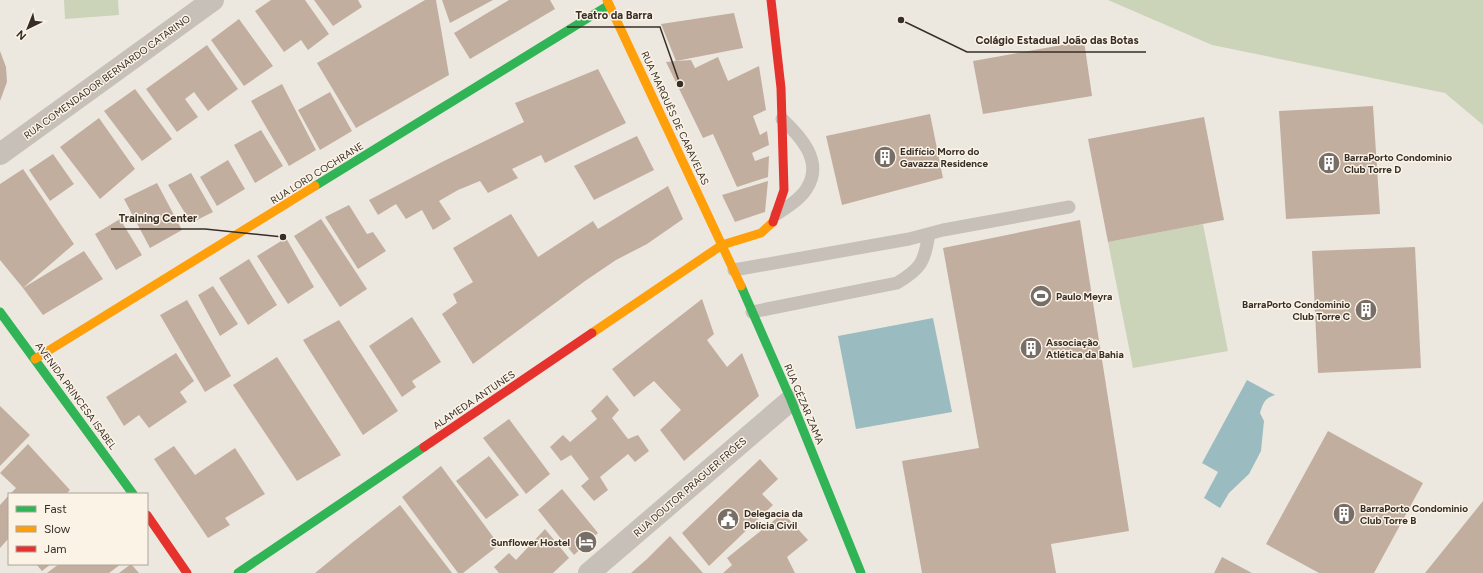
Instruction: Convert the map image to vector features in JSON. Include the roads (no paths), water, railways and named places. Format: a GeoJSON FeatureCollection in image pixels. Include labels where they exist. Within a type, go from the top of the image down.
{"type":"FeatureCollection","features":[{"type":"Feature","properties":{"kind":"street","name":"RUA COMENDADOR BERNARDO CATARINO"},"geometry":{"type":"LineString","coordinates":[[0,154],[213,0]]}},
{"type":"Feature","properties":{"kind":"street"},"geometry":{"type":"LineString","coordinates":[[771,0],[781,88],[784,190],[777,214]]}},
{"type":"Feature","properties":{"kind":"street","name":"RUA MARQUÊS DE CARAVELAS"},"geometry":{"type":"LineString","coordinates":[[608,2],[722,246]]}},
{"type":"Feature","properties":{"kind":"street","name":"RUA LORD COCHRANE"},"geometry":{"type":"LineString","coordinates":[[35,359],[608,2]]}},
{"type":"Feature","properties":{"kind":"street","name":"ALAMEDA ANTUNES"},"geometry":{"type":"LineString","coordinates":[[238,573],[722,246],[761,233],[773,222],[777,214]]}},
{"type":"Feature","properties":{"kind":"street","name":"RUA CÉZAR ZAMA"},"geometry":{"type":"LineString","coordinates":[[722,246],[791,400],[861,573]]}},
{"type":"Feature","properties":{"kind":"street","name":"AVENIDA PRINCESA ISABEL"},"geometry":{"type":"LineString","coordinates":[[0,312],[132,493]]}},
{"type":"Feature","properties":{"kind":"street","name":"RUA DOUTOR PRAGUER FRÓES"},"geometry":{"type":"LineString","coordinates":[[589,573],[791,400]]}},
{"type":"Feature","properties":{"kind":"street"},"geometry":{"type":"LineString","coordinates":[[148,516],[187,573]]}},
{"type":"Feature","properties":{"kind":"lane"},"geometry":{"type":"LineString","coordinates":[[777,214],[807,189],[812,178],[812,166],[806,146],[782,119]]}},
{"type":"Feature","properties":{"kind":"lane"},"geometry":{"type":"LineString","coordinates":[[734,270],[909,240],[929,234],[1069,207]]}},
{"type":"Feature","properties":{"kind":"lane"},"geometry":{"type":"LineString","coordinates":[[752,312],[897,283],[913,273],[924,259],[929,234]]}},
{"type":"Feature","properties":{"kind":"water"},"geometry":{"type":"Polygon","coordinates":[[[933,318],[952,412],[856,429],[838,336],[933,318]]]}},
{"type":"Feature","properties":{"kind":"water"},"geometry":{"type":"Polygon","coordinates":[[[1247,380],[1275,395],[1265,401],[1260,413],[1264,421],[1261,451],[1249,474],[1229,493],[1220,508],[1204,498],[1218,472],[1202,463],[1247,380]]]}},
{"type":"Feature","properties":{"kind":"place","name":"Colágio Estadual João das Botas"},"geometry":{"type":"Point","coordinates":[901,20]}},
{"type":"Feature","properties":{"kind":"place","name":"Teatro da Barra"},"geometry":{"type":"Point","coordinates":[680,84]}},
{"type":"Feature","properties":{"kind":"place","name":"Edifício Morro do Gavazza Residence"},"geometry":{"type":"Point","coordinates":[885,157]}},
{"type":"Feature","properties":{"kind":"place","name":"BarraPorto Condominio Club Torre D"},"geometry":{"type":"Point","coordinates":[1329,163]}},
{"type":"Feature","properties":{"kind":"place","name":"Training Center"},"geometry":{"type":"Point","coordinates":[283,237]}},
{"type":"Feature","properties":{"kind":"place","name":"Paulo Meyra"},"geometry":{"type":"Point","coordinates":[1041,296]}},
{"type":"Feature","properties":{"kind":"place","name":"BarraPorto Condominio Club Torre C"},"geometry":{"type":"Point","coordinates":[1366,310]}},
{"type":"Feature","properties":{"kind":"place","name":"Associação Atlética da Bahia"},"geometry":{"type":"Point","coordinates":[1031,348]}},
{"type":"Feature","properties":{"kind":"place","name":"BarraPorto Condominio Club Torre B"},"geometry":{"type":"Point","coordinates":[1344,514]}},
{"type":"Feature","properties":{"kind":"place","name":"Delegacia da Polícia Civil"},"geometry":{"type":"Point","coordinates":[728,519]}},
{"type":"Feature","properties":{"kind":"place","name":"Sunflower Hostel"},"geometry":{"type":"Point","coordinates":[586,542]}}]}
